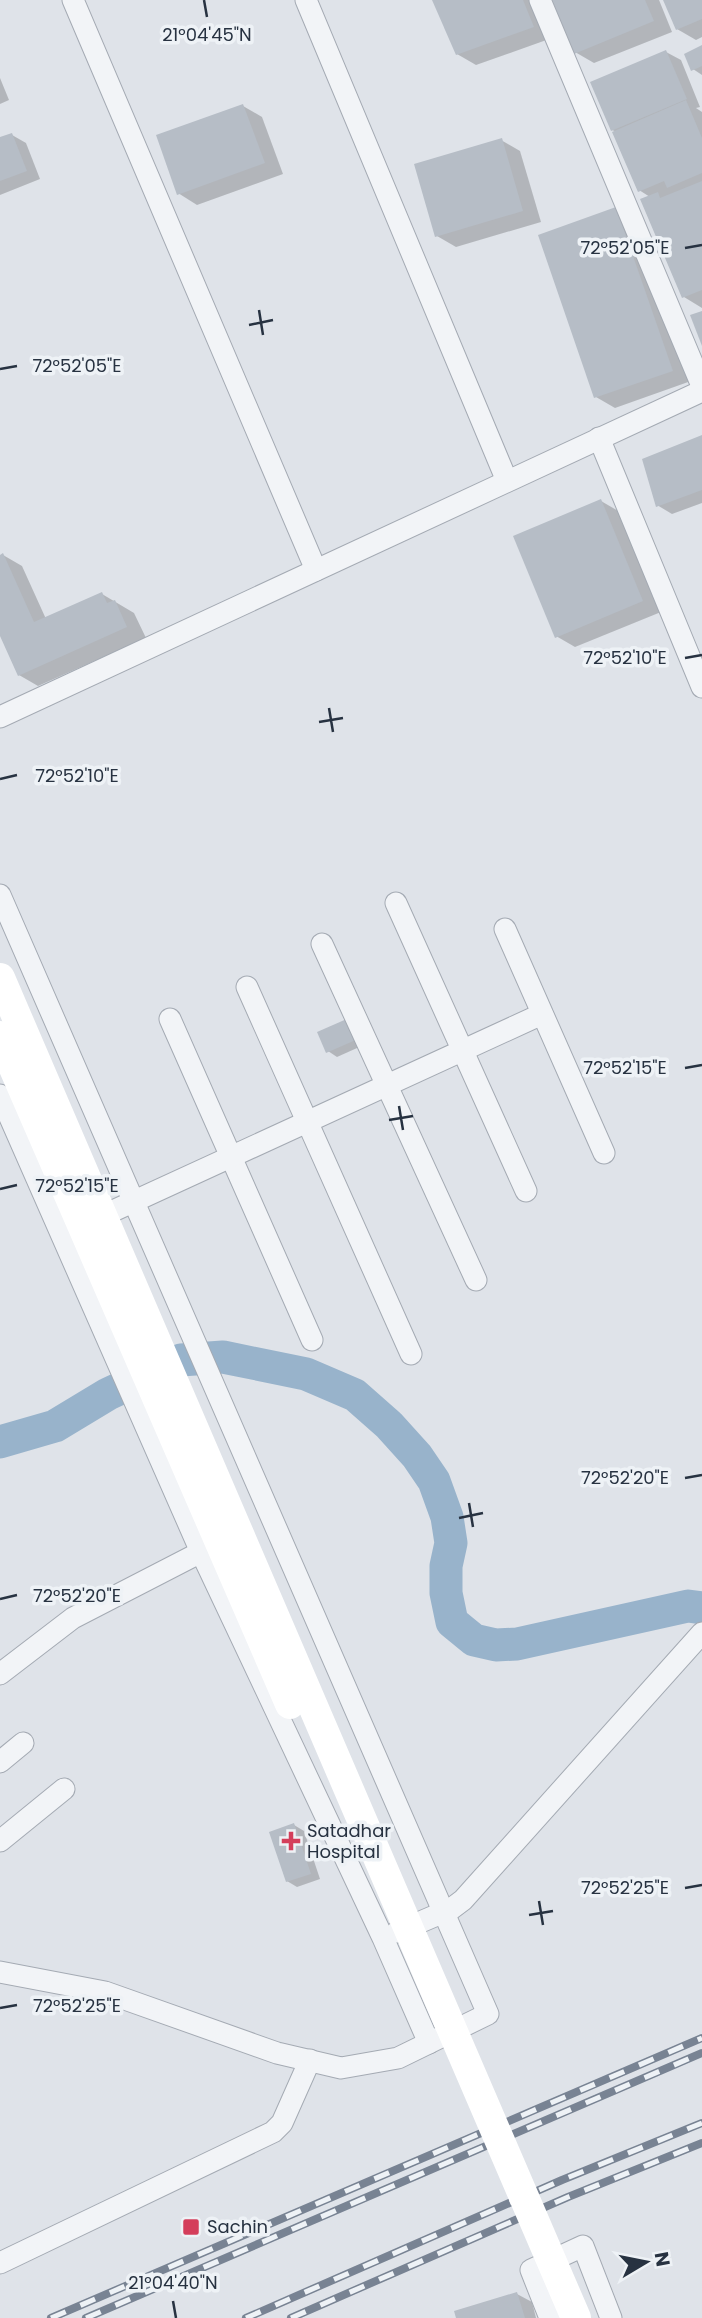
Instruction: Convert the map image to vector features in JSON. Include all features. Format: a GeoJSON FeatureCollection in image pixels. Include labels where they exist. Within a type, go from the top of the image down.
{"type":"FeatureCollection","features":[{"type":"Feature","properties":{"kind":"main road"},"geometry":{"type":"LineString","coordinates":[[0,978],[576,2318]]}},
{"type":"Feature","properties":{"kind":"main road"},"geometry":{"type":"LineString","coordinates":[[0,1036],[555,2318]]}},
{"type":"Feature","properties":{"kind":"street"},"geometry":{"type":"LineString","coordinates":[[74,0],[316,570]]}},
{"type":"Feature","properties":{"kind":"street"},"geometry":{"type":"LineString","coordinates":[[306,0],[507,481]]}},
{"type":"Feature","properties":{"kind":"street"},"geometry":{"type":"LineString","coordinates":[[0,717],[702,388],[540,0]]}},
{"type":"Feature","properties":{"kind":"street"},"geometry":{"type":"LineString","coordinates":[[599,438],[702,687]]}},
{"type":"Feature","properties":{"kind":"street"},"geometry":{"type":"LineString","coordinates":[[0,895],[488,2014],[398,2059],[341,2068],[277,2053],[105,1992],[0,1972]]}},
{"type":"Feature","properties":{"kind":"street"},"geometry":{"type":"LineString","coordinates":[[396,903],[526,1191]]}},
{"type":"Feature","properties":{"kind":"street"},"geometry":{"type":"LineString","coordinates":[[505,929],[604,1153]]}},
{"type":"Feature","properties":{"kind":"street"},"geometry":{"type":"LineString","coordinates":[[322,944],[476,1280]]}},
{"type":"Feature","properties":{"kind":"street"},"geometry":{"type":"LineString","coordinates":[[247,987],[411,1353]]}},
{"type":"Feature","properties":{"kind":"street"},"geometry":{"type":"LineString","coordinates":[[62,1235],[542,1014]]}},
{"type":"Feature","properties":{"kind":"street"},"geometry":{"type":"LineString","coordinates":[[170,1019],[312,1340]]}},
{"type":"Feature","properties":{"kind":"street"},"geometry":{"type":"LineString","coordinates":[[0,1096],[201,1552],[383,1938],[429,2043]]}},
{"type":"Feature","properties":{"kind":"street"},"geometry":{"type":"LineString","coordinates":[[0,1674],[73,1618],[201,1552]]}},
{"type":"Feature","properties":{"kind":"street"},"geometry":{"type":"LineString","coordinates":[[383,1938],[444,1913],[463,1900],[702,1633]]}},
{"type":"Feature","properties":{"kind":"street"},"geometry":{"type":"LineString","coordinates":[[0,1762],[23,1743]]}},
{"type":"Feature","properties":{"kind":"street"},"geometry":{"type":"LineString","coordinates":[[0,1841],[64,1788]]}},
{"type":"Feature","properties":{"kind":"street"},"geometry":{"type":"LineString","coordinates":[[0,2263],[273,2132],[282,2123],[310,2060]]}},
{"type":"Feature","properties":{"kind":"street"},"geometry":{"type":"LineString","coordinates":[[550,2318],[531,2270],[583,2246],[611,2318]]}},
{"type":"Feature","properties":{"kind":"building"},"geometry":{"type":"Polygon","coordinates":[[[432,0],[523,0],[534,27],[456,55],[432,0]]]}},
{"type":"Feature","properties":{"kind":"building"},"geometry":{"type":"Polygon","coordinates":[[[552,0],[645,0],[654,21],[574,54],[552,0]]]}},
{"type":"Feature","properties":{"kind":"building"},"geometry":{"type":"Polygon","coordinates":[[[663,0],[702,0],[702,19],[676,30],[663,0]]]}},
{"type":"Feature","properties":{"kind":"building"},"geometry":{"type":"Polygon","coordinates":[[[702,45],[702,66],[691,71],[684,54],[702,45]]]}},
{"type":"Feature","properties":{"kind":"building"},"geometry":{"type":"Polygon","coordinates":[[[666,50],[687,99],[611,131],[590,82],[666,50]]]}},
{"type":"Feature","properties":{"kind":"building"},"geometry":{"type":"Polygon","coordinates":[[[686,100],[702,138],[702,173],[667,188],[664,181],[638,192],[612,132],[686,100]]]}},
{"type":"Feature","properties":{"kind":"building"},"geometry":{"type":"Polygon","coordinates":[[[243,104],[265,163],[177,195],[156,135],[243,104]]]}},
{"type":"Feature","properties":{"kind":"building"},"geometry":{"type":"Polygon","coordinates":[[[12,133],[27,171],[0,181],[0,137],[12,133]]]}},
{"type":"Feature","properties":{"kind":"building"},"geometry":{"type":"Polygon","coordinates":[[[502,138],[523,211],[435,237],[414,164],[502,138]]]}},
{"type":"Feature","properties":{"kind":"building"},"geometry":{"type":"Polygon","coordinates":[[[702,181],[702,290],[682,298],[640,199],[658,192],[660,198],[702,181]]]}},
{"type":"Feature","properties":{"kind":"building"},"geometry":{"type":"Polygon","coordinates":[[[616,207],[673,371],[594,398],[538,235],[616,207]]]}},
{"type":"Feature","properties":{"kind":"building"},"geometry":{"type":"Polygon","coordinates":[[[702,311],[702,346],[690,315],[702,311]]]}},
{"type":"Feature","properties":{"kind":"building"},"geometry":{"type":"Polygon","coordinates":[[[702,435],[702,490],[656,507],[642,459],[702,435]]]}},
{"type":"Feature","properties":{"kind":"building"},"geometry":{"type":"Polygon","coordinates":[[[601,499],[643,601],[555,638],[513,536],[601,499]]]}},
{"type":"Feature","properties":{"kind":"building"},"geometry":{"type":"Polygon","coordinates":[[[3,553],[34,622],[102,592],[107,603],[115,600],[127,627],[18,676],[0,636],[0,555],[3,553]]]}},
{"type":"Feature","properties":{"kind":"building"},"geometry":{"type":"Polygon","coordinates":[[[349,1018],[358,1039],[326,1053],[317,1032],[349,1018]]]}},
{"type":"Feature","properties":{"kind":"building"},"geometry":{"type":"Polygon","coordinates":[[[294,1823],[311,1874],[286,1882],[269,1832],[294,1823]]]}},
{"type":"Feature","properties":{"kind":"building"},"geometry":{"type":"Polygon","coordinates":[[[517,2292],[525,2318],[456,2318],[454,2311],[517,2292]]]}},
{"type":"Feature","properties":{"kind":"waterway"},"geometry":{"type":"LineString","coordinates":[[0,1442],[55,1426],[108,1394],[181,1360],[223,1357],[306,1374],[355,1395],[389,1425],[417,1456],[434,1481],[447,1517],[451,1543],[446,1566],[446,1593],[452,1622],[474,1640],[496,1645],[517,1644],[688,1606],[702,1608]]}},
{"type":"Feature","properties":{"kind":"railway"},"geometry":{"type":"LineString","coordinates":[[51,2318],[702,2038]]}},
{"type":"Feature","properties":{"kind":"railway"},"geometry":{"type":"LineString","coordinates":[[86,2318],[702,2053]]}},
{"type":"Feature","properties":{"kind":"railway"},"geometry":{"type":"LineString","coordinates":[[246,2318],[562,2180],[702,2123]]}},
{"type":"Feature","properties":{"kind":"railway"},"geometry":{"type":"LineString","coordinates":[[291,2318],[568,2197],[702,2143]]}},
{"type":"Feature","properties":{"kind":"place","name":"Satadhar Hospital"},"geometry":{"type":"Point","coordinates":[291,1841]}},
{"type":"Feature","properties":{"kind":"place","name":"Sachin"},"geometry":{"type":"Point","coordinates":[191,2227]}}]}
